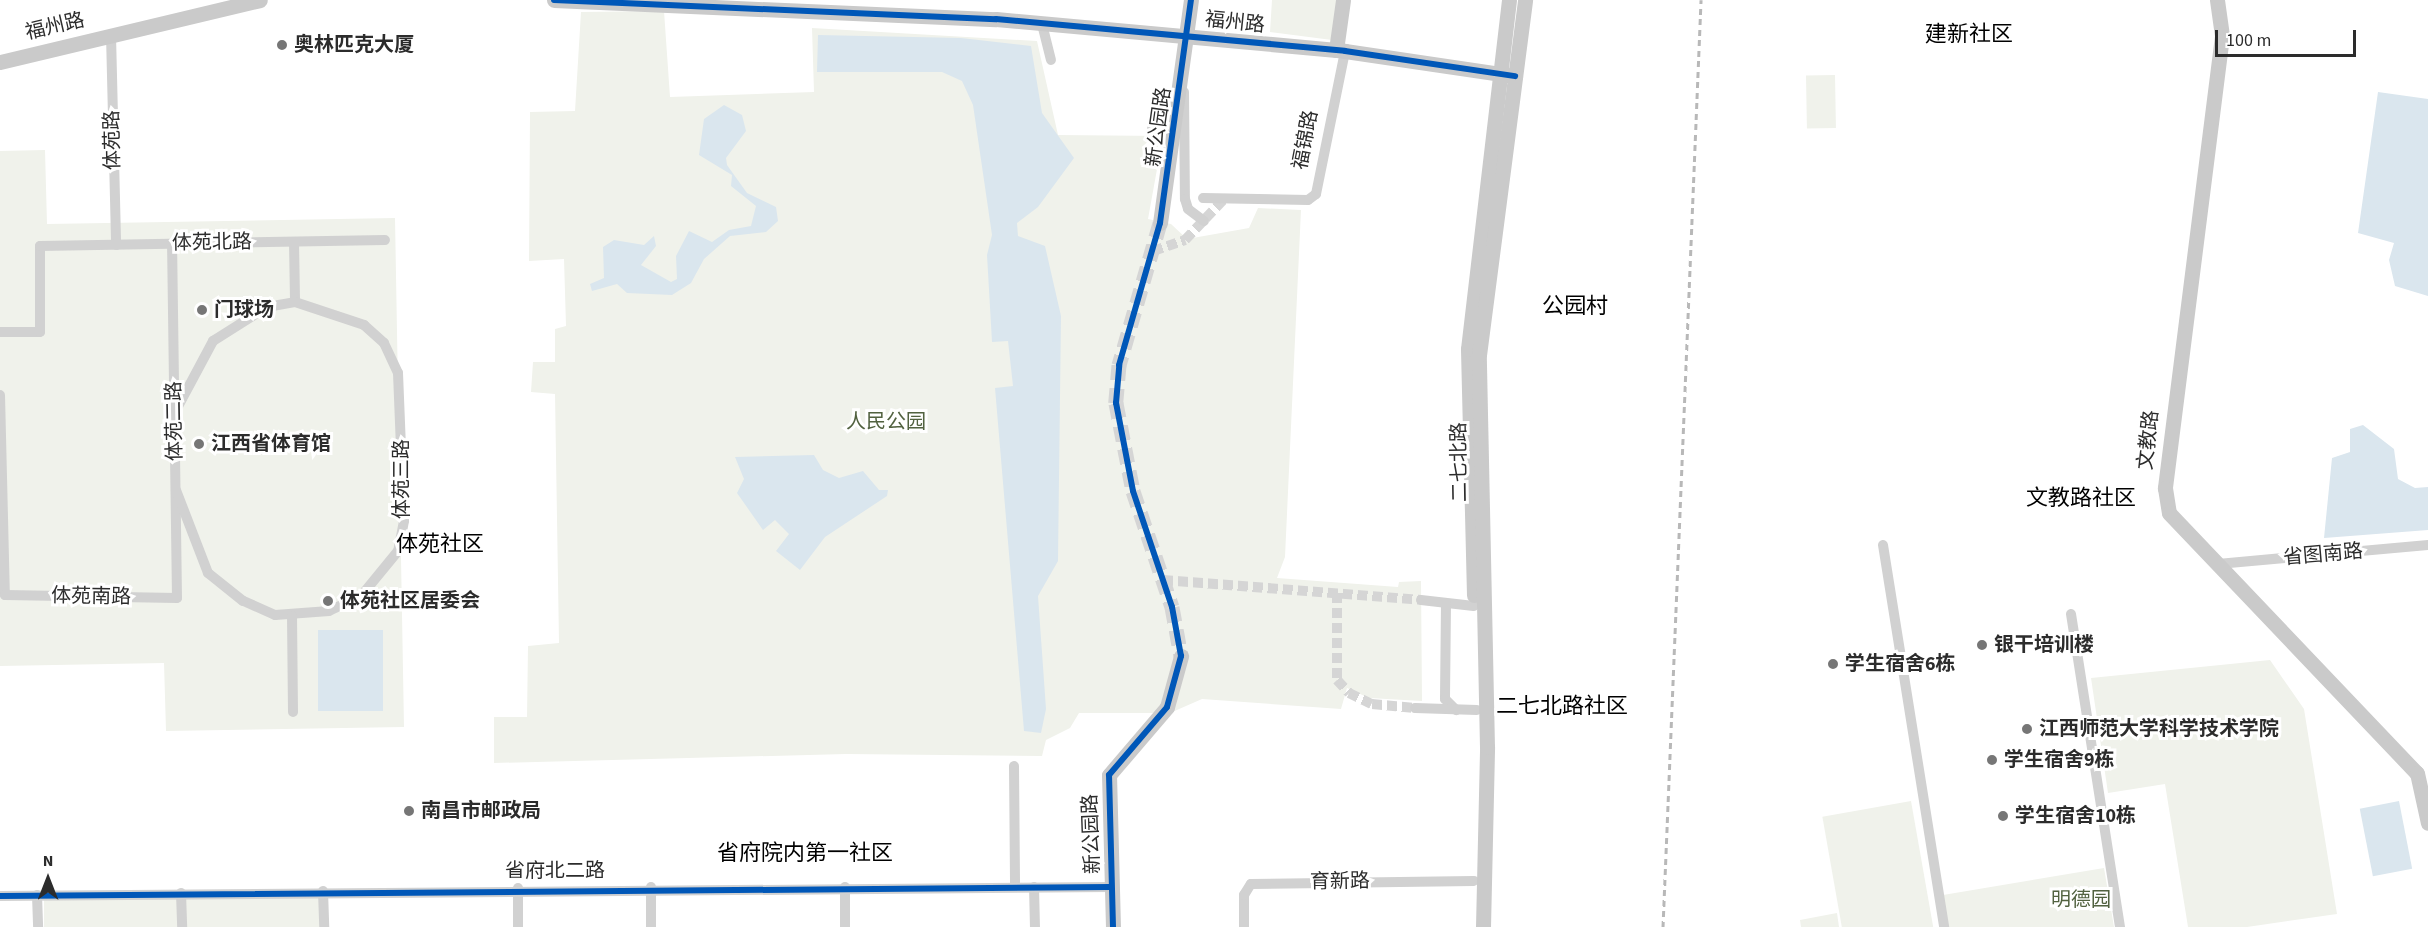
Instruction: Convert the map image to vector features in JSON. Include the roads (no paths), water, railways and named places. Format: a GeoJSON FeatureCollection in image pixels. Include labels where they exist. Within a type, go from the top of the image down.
{"type":"FeatureCollection","features":[{"type":"Feature","properties":{"kind":"street","name":"福州路"},"geometry":{"type":"LineString","coordinates":[[0,62],[260,0]]}},
{"type":"Feature","properties":{"kind":"street","name":"福州路"},"geometry":{"type":"LineString","coordinates":[[554,0],[901,8],[1042,24],[1186,35],[1341,51],[1515,76]]}},
{"type":"Feature","properties":{"kind":"street","name":"新公园路"},"geometry":{"type":"LineString","coordinates":[[1160,223],[1177,128],[1191,0]]}},
{"type":"Feature","properties":{"kind":"street","name":"福锦路"},"geometry":{"type":"LineString","coordinates":[[1203,198],[1308,200],[1316,194],[1341,51],[1343,0]]}},
{"type":"Feature","properties":{"kind":"street","name":"二七北路"},"geometry":{"type":"LineString","coordinates":[[1473,927],[1477,710],[1468,348],[1498,75],[1509,0]]}},
{"type":"Feature","properties":{"kind":"street","name":"二七北路"},"geometry":{"type":"LineString","coordinates":[[1483,927],[1487,747],[1479,355],[1525,0]]}},
{"type":"Feature","properties":{"kind":"street","name":"文教路"},"geometry":{"type":"LineString","coordinates":[[2217,0],[2222,36],[2165,488],[2169,513],[2417,773],[2428,823]]}},
{"type":"Feature","properties":{"kind":"street"},"geometry":{"type":"LineString","coordinates":[[1042,24],[1051,60]]}},
{"type":"Feature","properties":{"kind":"street","name":"体苑路"},"geometry":{"type":"LineString","coordinates":[[111,35],[116,245]]}},
{"type":"Feature","properties":{"kind":"street"},"geometry":{"type":"LineString","coordinates":[[1184,66],[1185,199],[1188,209],[1204,221]]}},
{"type":"Feature","properties":{"kind":"street"},"geometry":{"type":"LineString","coordinates":[[1152,127],[1177,128]]}},
{"type":"Feature","properties":{"kind":"street","name":"体苑北路"},"geometry":{"type":"LineString","coordinates":[[0,332],[40,332],[40,246],[385,240]]}},
{"type":"Feature","properties":{"kind":"street"},"geometry":{"type":"LineString","coordinates":[[174,414],[213,341],[259,311],[295,302],[294,242]]}},
{"type":"Feature","properties":{"kind":"street","name":"体苑二路"},"geometry":{"type":"LineString","coordinates":[[172,244],[177,598]]}},
{"type":"Feature","properties":{"kind":"street","name":"体苑三路"},"geometry":{"type":"LineString","coordinates":[[292,616],[329,611],[361,596],[398,550],[404,521],[402,407],[398,373],[384,343],[364,325],[295,302]]}},
{"type":"Feature","properties":{"kind":"street","name":"体苑南路"},"geometry":{"type":"LineString","coordinates":[[0,395],[5,596],[177,598]]}},
{"type":"Feature","properties":{"kind":"street"},"geometry":{"type":"LineString","coordinates":[[176,490],[208,573],[243,601],[275,615],[292,616],[293,712]]}},
{"type":"Feature","properties":{"kind":"street"},"geometry":{"type":"LineString","coordinates":[[1883,545],[1944,927]]}},
{"type":"Feature","properties":{"kind":"street","name":"省图南路"},"geometry":{"type":"LineString","coordinates":[[2218,564],[2428,545]]}},
{"type":"Feature","properties":{"kind":"street"},"geometry":{"type":"LineString","coordinates":[[1421,600],[1474,606]]}},
{"type":"Feature","properties":{"kind":"street"},"geometry":{"type":"LineString","coordinates":[[1446,603],[1445,699],[1456,710]]}},
{"type":"Feature","properties":{"kind":"street"},"geometry":{"type":"LineString","coordinates":[[2071,614],[2120,927]]}},
{"type":"Feature","properties":{"kind":"street","name":"新公园路"},"geometry":{"type":"LineString","coordinates":[[1113,927],[1109,775],[1167,707],[1181,656]]}},
{"type":"Feature","properties":{"kind":"street"},"geometry":{"type":"LineString","coordinates":[[1415,708],[1477,710]]}},
{"type":"Feature","properties":{"kind":"street"},"geometry":{"type":"LineString","coordinates":[[1014,766],[1016,886]]}},
{"type":"Feature","properties":{"kind":"street","name":"育新路"},"geometry":{"type":"LineString","coordinates":[[1244,927],[1244,895],[1251,884],[1474,881]]}},
{"type":"Feature","properties":{"kind":"street"},"geometry":{"type":"LineString","coordinates":[[1034,886],[1035,927]]}},
{"type":"Feature","properties":{"kind":"street"},"geometry":{"type":"LineString","coordinates":[[651,887],[651,927]]}},
{"type":"Feature","properties":{"kind":"street"},"geometry":{"type":"LineString","coordinates":[[845,887],[845,927]]}},
{"type":"Feature","properties":{"kind":"street","name":"省府北二路"},"geometry":{"type":"LineString","coordinates":[[0,896],[518,888],[1111,887]]}},
{"type":"Feature","properties":{"kind":"street"},"geometry":{"type":"LineString","coordinates":[[518,888],[518,927]]}},
{"type":"Feature","properties":{"kind":"street"},"geometry":{"type":"LineString","coordinates":[[323,891],[324,927]]}},
{"type":"Feature","properties":{"kind":"street"},"geometry":{"type":"LineString","coordinates":[[181,893],[182,927]]}},
{"type":"Feature","properties":{"kind":"street"},"geometry":{"type":"LineString","coordinates":[[37,895],[38,927]]}},
{"type":"Feature","properties":{"kind":"tunnel"},"geometry":{"type":"LineString","coordinates":[[1153,251],[1185,240],[1225,198]]}},
{"type":"Feature","properties":{"kind":"tunnel"},"geometry":{"type":"LineString","coordinates":[[1160,223],[1119,365],[1116,403],[1133,491],[1172,607],[1181,656]]}},
{"type":"Feature","properties":{"kind":"tunnel"},"geometry":{"type":"LineString","coordinates":[[1163,580],[1421,600]]}},
{"type":"Feature","properties":{"kind":"tunnel"},"geometry":{"type":"LineString","coordinates":[[1337,593],[1337,680],[1349,693],[1372,704],[1415,708]]}},
{"type":"Feature","properties":{"kind":"railway"},"geometry":{"type":"LineString","coordinates":[[1663,927],[1701,0]]}},
{"type":"Feature","properties":{"kind":"place","name":"奥林匹克大厦"},"geometry":{"type":"Point","coordinates":[282,45]}},
{"type":"Feature","properties":{"kind":"place","name":"门球场"},"geometry":{"type":"Point","coordinates":[202,310]}},
{"type":"Feature","properties":{"kind":"place","name":"江西省体育馆"},"geometry":{"type":"Point","coordinates":[199,444]}},
{"type":"Feature","properties":{"kind":"place","name":"体苑社区居委会"},"geometry":{"type":"Point","coordinates":[328,601]}},
{"type":"Feature","properties":{"kind":"place","name":"银干培训楼"},"geometry":{"type":"Point","coordinates":[1982,645]}},
{"type":"Feature","properties":{"kind":"place","name":"学生宿舍6栋"},"geometry":{"type":"Point","coordinates":[1833,664]}},
{"type":"Feature","properties":{"kind":"place","name":"江西师范大学科学技术学院"},"geometry":{"type":"Point","coordinates":[2027,729]}},
{"type":"Feature","properties":{"kind":"place","name":"学生宿舍9栋"},"geometry":{"type":"Point","coordinates":[1992,760]}},
{"type":"Feature","properties":{"kind":"place","name":"南昌市邮政局"},"geometry":{"type":"Point","coordinates":[409,811]}},
{"type":"Feature","properties":{"kind":"place","name":"学生宿舍10栋"},"geometry":{"type":"Point","coordinates":[2003,816]}},
{"type":"Feature","properties":{"kind":"district","name":"建新社区"},"geometry":{"type":"Point","coordinates":[1969,35]}},
{"type":"Feature","properties":{"kind":"district","name":"公园村"},"geometry":{"type":"Point","coordinates":[1575,307]}},
{"type":"Feature","properties":{"kind":"district","name":"文教路社区"},"geometry":{"type":"Point","coordinates":[2081,499]}},
{"type":"Feature","properties":{"kind":"district","name":"体苑社区"},"geometry":{"type":"Point","coordinates":[440,545]}},
{"type":"Feature","properties":{"kind":"district","name":"二七北路社区"},"geometry":{"type":"Point","coordinates":[1562,707]}},
{"type":"Feature","properties":{"kind":"district","name":"省府院内第一社区"},"geometry":{"type":"Point","coordinates":[805,854]}},
{"type":"Feature","properties":{"kind":"park label","name":"人民公园"},"geometry":{"type":"Point","coordinates":[886,422]}},
{"type":"Feature","properties":{"kind":"park label","name":"明德园"},"geometry":{"type":"Point","coordinates":[2081,900]}}]}
